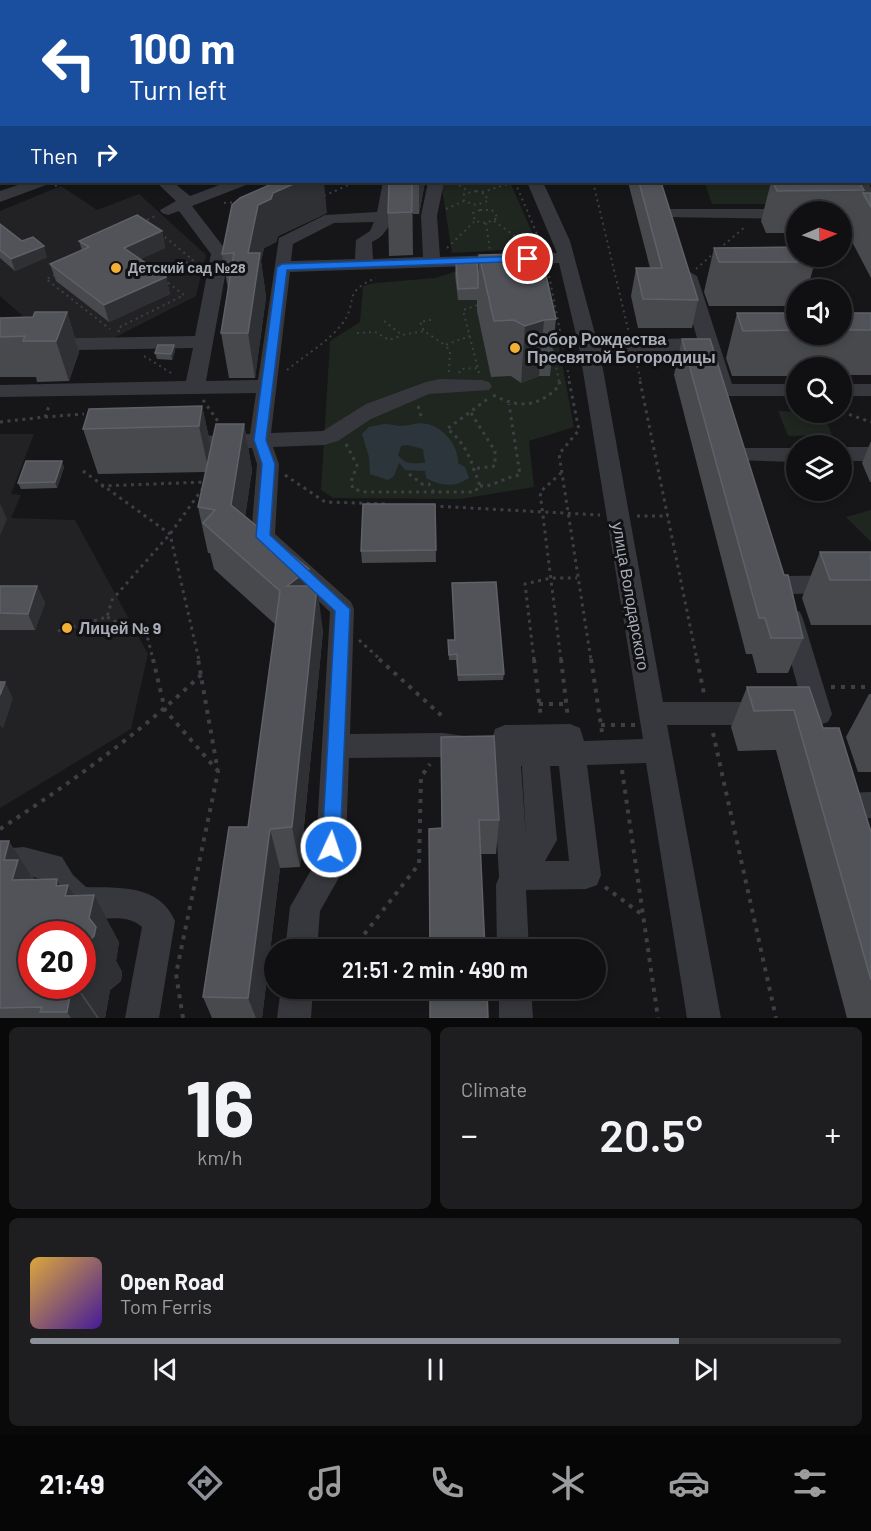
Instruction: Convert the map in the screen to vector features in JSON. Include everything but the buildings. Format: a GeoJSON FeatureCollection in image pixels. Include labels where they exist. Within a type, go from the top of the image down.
{"type":"FeatureCollection","features":[{"type":"Feature","properties":{"kind":"street"},"geometry":{"type":"LineString","coordinates":[[0,197],[37,183]]}},
{"type":"Feature","properties":{"kind":"street"},"geometry":{"type":"LineString","coordinates":[[165,183],[179,205],[220,254],[195,388]]}},
{"type":"Feature","properties":{"kind":"street"},"geometry":{"type":"LineString","coordinates":[[179,205],[237,183]]}},
{"type":"Feature","properties":{"kind":"street"},"geometry":{"type":"LineString","coordinates":[[373,270],[364,240],[377,234],[384,217],[391,183]]}},
{"type":"Feature","properties":{"kind":"street"},"geometry":{"type":"LineString","coordinates":[[432,262],[429,216],[436,183]]}},
{"type":"Feature","properties":{"kind":"street","name":"улица Володарского"},"geometry":{"type":"LineString","coordinates":[[535,183],[562,241],[557,258],[589,347],[704,1018]]}},
{"type":"Feature","properties":{"kind":"street"},"geometry":{"type":"LineString","coordinates":[[860,183],[868,210]]}},
{"type":"Feature","properties":{"kind":"street"},"geometry":{"type":"LineString","coordinates":[[663,192],[675,235]]}},
{"type":"Feature","properties":{"kind":"street"},"geometry":{"type":"LineString","coordinates":[[669,214],[786,214]]}},
{"type":"Feature","properties":{"kind":"street"},"geometry":{"type":"LineString","coordinates":[[302,939],[305,907],[330,867],[342,609],[263,537],[268,464],[260,440],[285,242],[331,218],[384,217]]}},
{"type":"Feature","properties":{"kind":"street"},"geometry":{"type":"LineString","coordinates":[[682,255],[736,433]]}},
{"type":"Feature","properties":{"kind":"street"},"geometry":{"type":"LineString","coordinates":[[282,267],[373,270],[432,262],[557,258]]}},
{"type":"Feature","properties":{"kind":"street"},"geometry":{"type":"LineString","coordinates":[[689,279],[713,282]]}},
{"type":"Feature","properties":{"kind":"street"},"geometry":{"type":"LineString","coordinates":[[0,325],[22,345],[121,336],[204,342]]}},
{"type":"Feature","properties":{"kind":"street"},"geometry":{"type":"LineString","coordinates":[[589,347],[708,344]]}},
{"type":"Feature","properties":{"kind":"street"},"geometry":{"type":"LineString","coordinates":[[162,444],[324,438],[340,434],[351,420],[414,392],[438,385],[488,391]]}},
{"type":"Feature","properties":{"kind":"street"},"geometry":{"type":"LineString","coordinates":[[0,391],[267,386]]}},
{"type":"Feature","properties":{"kind":"street"},"geometry":{"type":"LineString","coordinates":[[852,390],[871,390]]}},
{"type":"Feature","properties":{"kind":"street"},"geometry":{"type":"LineString","coordinates":[[736,433],[786,397]]}},
{"type":"Feature","properties":{"kind":"street"},"geometry":{"type":"LineString","coordinates":[[736,433],[786,450]]}},
{"type":"Feature","properties":{"kind":"street"},"geometry":{"type":"LineString","coordinates":[[852,454],[871,454]]}},
{"type":"Feature","properties":{"kind":"street"},"geometry":{"type":"LineString","coordinates":[[651,713],[708,715],[822,725],[778,574],[871,584]]}},
{"type":"Feature","properties":{"kind":"street"},"geometry":{"type":"LineString","coordinates":[[513,939],[511,885],[542,840],[551,753],[570,736],[504,737],[514,876],[586,875],[551,753]]}},
{"type":"Feature","properties":{"kind":"street"},"geometry":{"type":"LineString","coordinates":[[336,746],[443,745],[500,753],[658,751]]}},
{"type":"Feature","properties":{"kind":"street"},"geometry":{"type":"LineString","coordinates":[[852,797],[855,837]]}},
{"type":"Feature","properties":{"kind":"street"},"geometry":{"type":"LineString","coordinates":[[0,863],[24,861],[51,867],[62,885],[80,902],[139,904],[159,921],[142,1018]]}},
{"type":"Feature","properties":{"kind":"street"},"geometry":{"type":"LineString","coordinates":[[294,1018],[296,999]]}},
{"type":"Feature","properties":{"kind":"street"},"geometry":{"type":"LineString","coordinates":[[515,999],[516,1018]]}},
{"type":"Feature","properties":{"kind":"path"},"geometry":{"type":"LineString","coordinates":[[60,184],[68,183]]}},
{"type":"Feature","properties":{"kind":"path"},"geometry":{"type":"LineString","coordinates":[[331,218],[332,210],[314,201],[353,183]]}},
{"type":"Feature","properties":{"kind":"path"},"geometry":{"type":"LineString","coordinates":[[456,183],[469,192],[482,192],[512,183]]}},
{"type":"Feature","properties":{"kind":"path"},"geometry":{"type":"LineString","coordinates":[[515,183],[530,214],[557,258],[555,308],[579,429],[559,454],[561,473],[577,578],[612,750],[658,1018]]}},
{"type":"Feature","properties":{"kind":"path"},"geometry":{"type":"LineString","coordinates":[[770,183],[775,184]]}},
{"type":"Feature","properties":{"kind":"path"},"geometry":{"type":"LineString","coordinates":[[469,192],[462,198],[468,204],[497,214],[498,218],[486,223],[475,220]]}},
{"type":"Feature","properties":{"kind":"path"},"geometry":{"type":"LineString","coordinates":[[476,205],[488,201],[488,196],[482,192]]}},
{"type":"Feature","properties":{"kind":"path"},"geometry":{"type":"LineString","coordinates":[[137,225],[179,205],[248,202]]}},
{"type":"Feature","properties":{"kind":"path"},"geometry":{"type":"LineString","coordinates":[[475,220],[473,213],[485,209]]}},
{"type":"Feature","properties":{"kind":"path"},"geometry":{"type":"LineString","coordinates":[[689,279],[760,214]]}},
{"type":"Feature","properties":{"kind":"path"},"geometry":{"type":"LineString","coordinates":[[432,262],[475,220]]}},
{"type":"Feature","properties":{"kind":"path"},"geometry":{"type":"LineString","coordinates":[[146,221],[193,260],[160,276]]}},
{"type":"Feature","properties":{"kind":"path"},"geometry":{"type":"LineString","coordinates":[[494,221],[557,258]]}},
{"type":"Feature","properties":{"kind":"path"},"geometry":{"type":"LineString","coordinates":[[486,223],[492,260]]}},
{"type":"Feature","properties":{"kind":"path"},"geometry":{"type":"LineString","coordinates":[[121,336],[142,315],[184,295],[151,270]]}},
{"type":"Feature","properties":{"kind":"path"},"geometry":{"type":"LineString","coordinates":[[267,386],[344,323],[353,290],[373,270]]}},
{"type":"Feature","properties":{"kind":"path"},"geometry":{"type":"LineString","coordinates":[[64,271],[46,279],[108,329],[195,388],[232,442]]}},
{"type":"Feature","properties":{"kind":"path"},"geometry":{"type":"LineString","coordinates":[[484,303],[463,310],[488,391],[509,405],[535,405],[550,397],[560,385],[552,340]]}},
{"type":"Feature","properties":{"kind":"path"},"geometry":{"type":"LineString","coordinates":[[545,306],[555,308]]}},
{"type":"Feature","properties":{"kind":"path"},"geometry":{"type":"LineString","coordinates":[[136,310],[142,315]]}},
{"type":"Feature","properties":{"kind":"path"},"geometry":{"type":"LineString","coordinates":[[430,320],[420,322],[424,331],[450,351],[451,368],[446,376],[447,386]]}},
{"type":"Feature","properties":{"kind":"path"},"geometry":{"type":"LineString","coordinates":[[384,321],[393,326],[395,332],[401,336]]}},
{"type":"Feature","properties":{"kind":"path"},"geometry":{"type":"LineString","coordinates":[[357,333],[375,332],[389,340],[401,336],[414,336],[424,331]]}},
{"type":"Feature","properties":{"kind":"path"},"geometry":{"type":"LineString","coordinates":[[445,345],[470,336]]}},
{"type":"Feature","properties":{"kind":"path"},"geometry":{"type":"LineString","coordinates":[[45,417],[55,390]]}},
{"type":"Feature","properties":{"kind":"path"},"geometry":{"type":"LineString","coordinates":[[480,486],[459,435],[447,429],[471,412],[488,391]]}},
{"type":"Feature","properties":{"kind":"path"},"geometry":{"type":"LineString","coordinates":[[480,486],[490,487],[498,480],[520,475],[509,405]]}},
{"type":"Feature","properties":{"kind":"path"},"geometry":{"type":"LineString","coordinates":[[471,412],[495,451],[495,466],[472,469]]}},
{"type":"Feature","properties":{"kind":"path"},"geometry":{"type":"LineString","coordinates":[[0,422],[84,414]]}},
{"type":"Feature","properties":{"kind":"path"},"geometry":{"type":"LineString","coordinates":[[852,415],[871,422]]}},
{"type":"Feature","properties":{"kind":"path"},"geometry":{"type":"LineString","coordinates":[[340,434],[357,465],[351,483],[353,489],[366,492],[434,493],[474,492],[480,486]]}},
{"type":"Feature","properties":{"kind":"path"},"geometry":{"type":"LineString","coordinates":[[268,464],[325,502],[394,504]]}},
{"type":"Feature","properties":{"kind":"path"},"geometry":{"type":"LineString","coordinates":[[83,471],[170,534],[202,674],[218,772],[177,974],[183,1018]]}},
{"type":"Feature","properties":{"kind":"path"},"geometry":{"type":"LineString","coordinates":[[551,753],[566,704],[540,492],[561,473]]}},
{"type":"Feature","properties":{"kind":"path"},"geometry":{"type":"LineString","coordinates":[[409,474],[422,484],[429,484],[434,493]]}},
{"type":"Feature","properties":{"kind":"path"},"geometry":{"type":"LineString","coordinates":[[102,486],[207,482],[170,534],[112,600],[107,617]]}},
{"type":"Feature","properties":{"kind":"path"},"geometry":{"type":"LineString","coordinates":[[428,506],[567,514]]}},
{"type":"Feature","properties":{"kind":"path"},"geometry":{"type":"LineString","coordinates":[[668,516],[708,715],[776,1018]]}},
{"type":"Feature","properties":{"kind":"path"},"geometry":{"type":"LineString","coordinates":[[551,753],[539,704],[525,584],[551,578],[577,578]]}},
{"type":"Feature","properties":{"kind":"path"},"geometry":{"type":"LineString","coordinates":[[58,631],[107,617],[148,639],[165,710],[218,772]]}},
{"type":"Feature","properties":{"kind":"path"},"geometry":{"type":"LineString","coordinates":[[342,624],[442,716]]}},
{"type":"Feature","properties":{"kind":"path"},"geometry":{"type":"LineString","coordinates":[[0,829],[88,772],[165,710],[202,674]]}},
{"type":"Feature","properties":{"kind":"path"},"geometry":{"type":"LineString","coordinates":[[812,687],[871,687]]}},
{"type":"Feature","properties":{"kind":"path"},"geometry":{"type":"LineString","coordinates":[[539,704],[566,704]]}},
{"type":"Feature","properties":{"kind":"path"},"geometry":{"type":"LineString","coordinates":[[361,939],[419,864],[421,777],[443,745]]}},
{"type":"Feature","properties":{"kind":"shaded area"},"geometry":{"type":"Polygon","coordinates":[[[441,183],[510,183],[539,248],[452,253],[441,183]]]}},
{"type":"Feature","properties":{"kind":"shaded area"},"geometry":{"type":"Polygon","coordinates":[[[705,184],[769,184],[778,204],[712,204],[705,184]]]}},
{"type":"Feature","properties":{"kind":"shaded area","name":"Детский сад №28"},"geometry":{"type":"Polygon","coordinates":[[[61,186],[97,210],[139,194],[206,255],[196,296],[110,340],[50,340],[0,296],[0,211],[61,186]]]}},
{"type":"Feature","properties":{"kind":"shaded area"},"geometry":{"type":"Polygon","coordinates":[[[544,267],[574,427],[529,441],[534,487],[460,499],[333,498],[321,490],[330,341],[360,322],[363,286],[435,278],[457,271],[544,267]]]}},
{"type":"Feature","properties":{"kind":"shaded area"},"geometry":{"type":"Polygon","coordinates":[[[778,411],[786,411],[786,423],[827,423],[832,435],[788,435],[778,411]]]}},
{"type":"Feature","properties":{"kind":"shaded area"},"geometry":{"type":"Polygon","coordinates":[[[421,423],[439,429],[453,444],[458,463],[465,467],[469,478],[452,485],[437,483],[426,478],[425,471],[405,470],[399,463],[394,476],[388,480],[370,474],[369,457],[362,434],[369,427],[384,424],[403,426],[421,423]],[[407,445],[401,446],[398,455],[407,462],[425,463],[423,449],[407,445]]]}},
{"type":"Feature","properties":{"kind":"shaded area","name":"Лицей № 9"},"geometry":{"type":"Polygon","coordinates":[[[0,434],[34,434],[11,494],[21,495],[11,518],[75,520],[148,654],[131,729],[0,808],[0,434]]]}},
{"type":"Feature","properties":{"kind":"shaded area"},"geometry":{"type":"Polygon","coordinates":[[[871,510],[871,542],[846,517],[871,510]]]}},
{"type":"Feature","properties":{"kind":"place","name":"Детский сад №28"},"geometry":{"type":"Point","coordinates":[116,268]}},
{"type":"Feature","properties":{"kind":"place","name":"Собор Рождества Пресвятой Богородицы"},"geometry":{"type":"Point","coordinates":[515,348]}},
{"type":"Feature","properties":{"kind":"place","name":"Лицей № 9"},"geometry":{"type":"Point","coordinates":[67,628]}},
{"type":"Feature","properties":{"kind":"route"},"geometry":{"type":"LineString","coordinates":[[331,847],[342,609],[263,537],[268,464],[260,440],[282,267],[528,259]]}}]}
